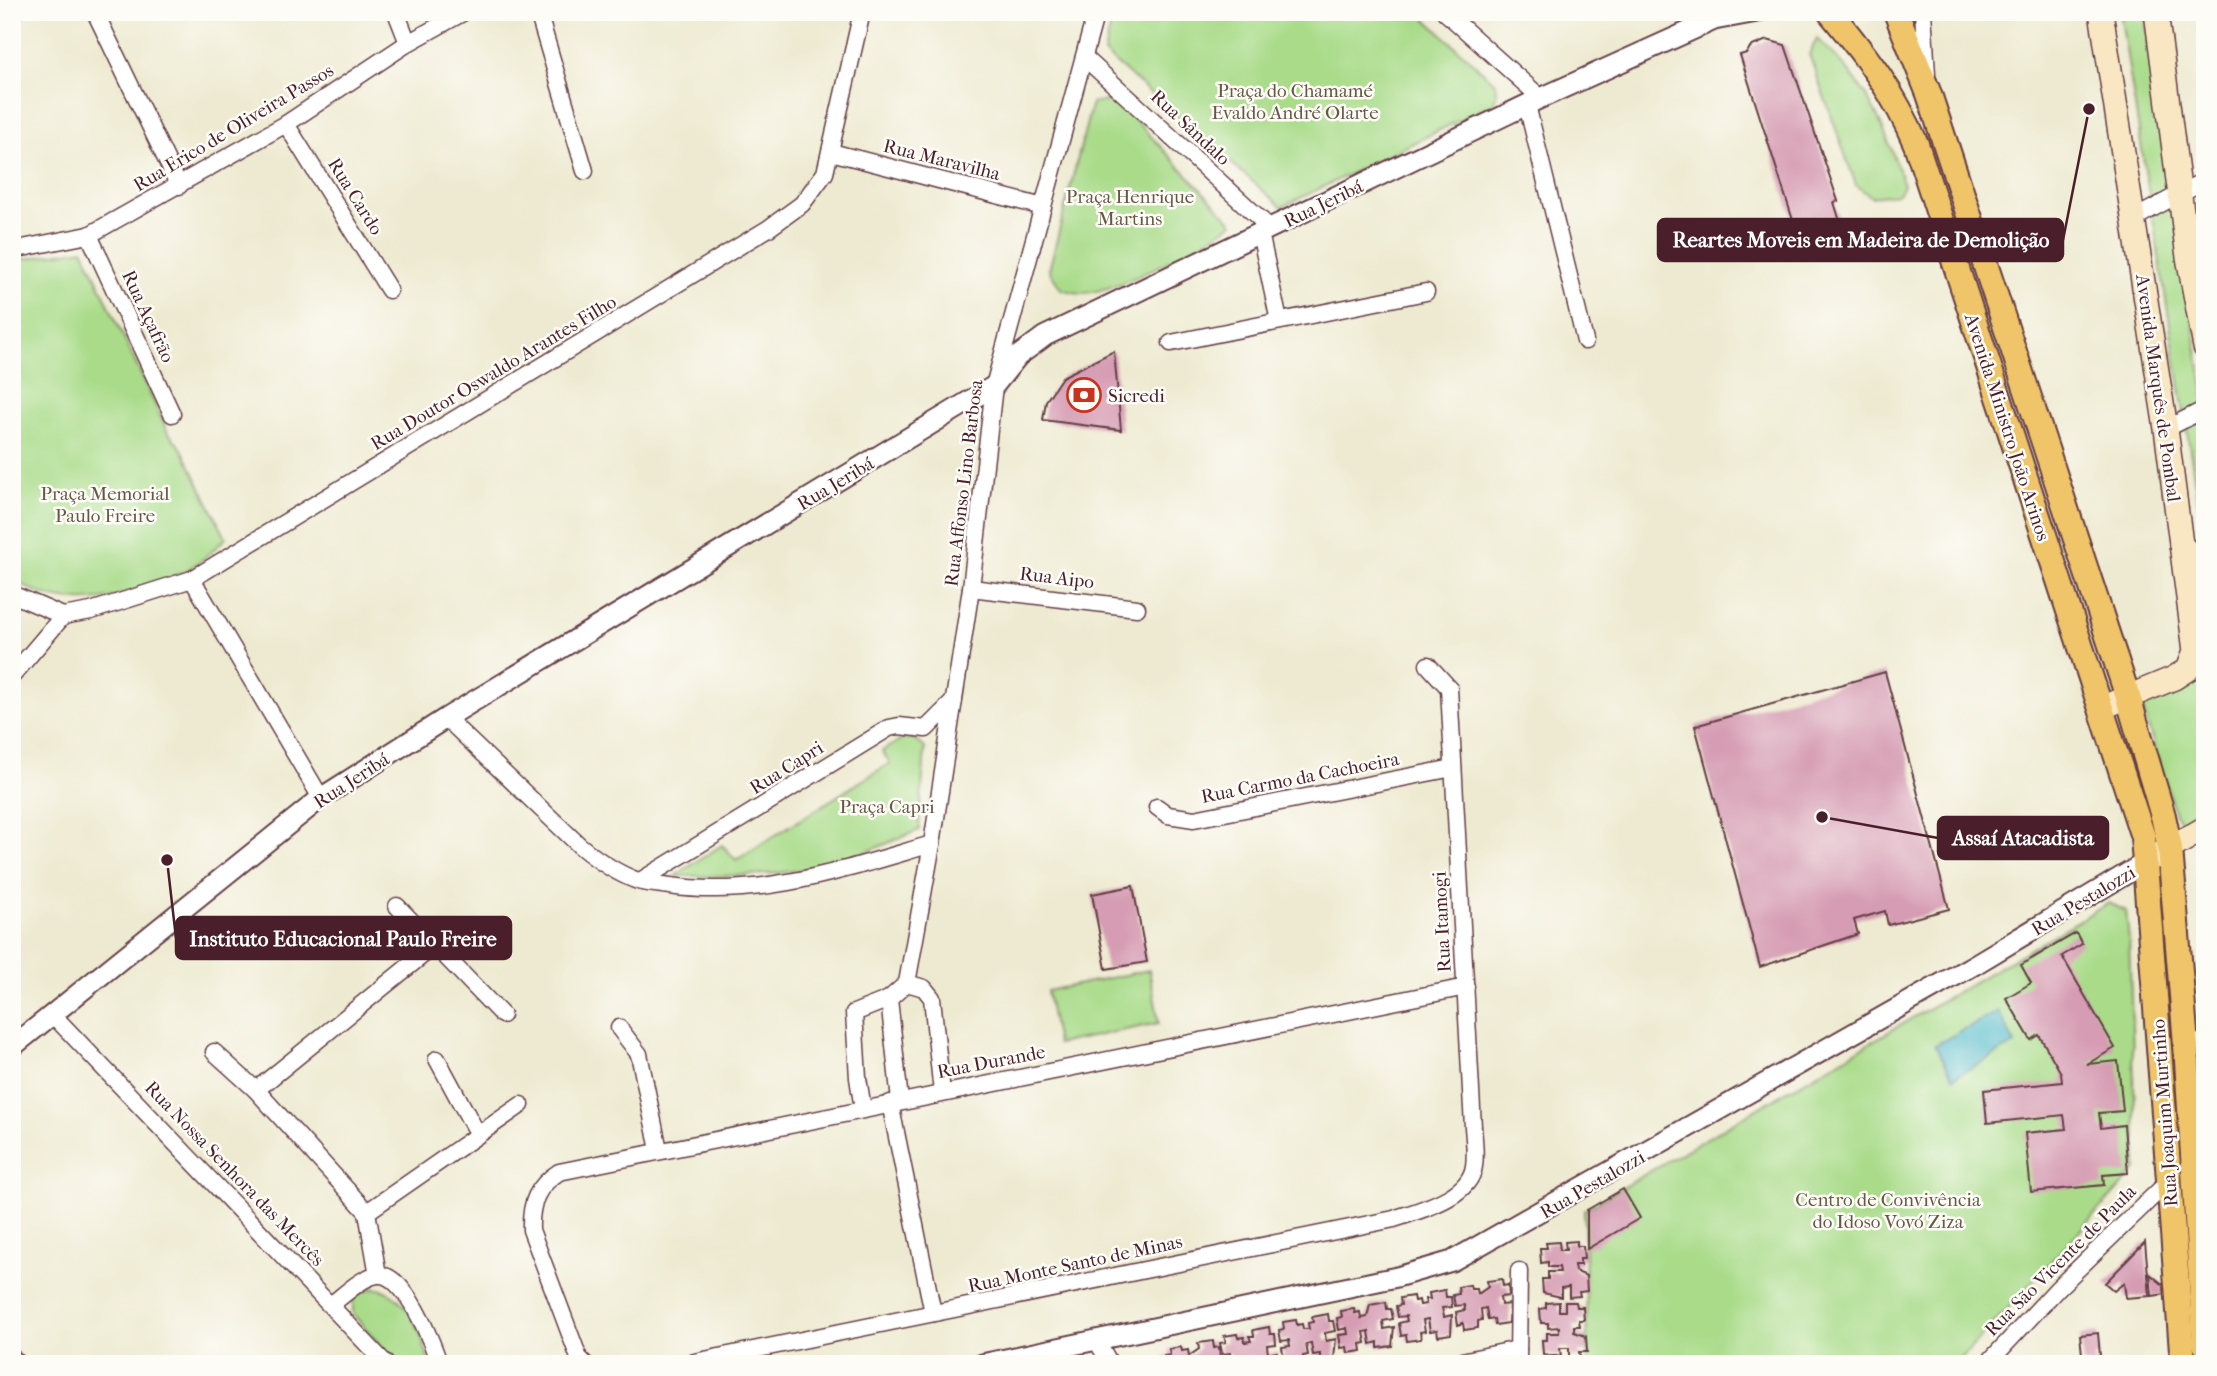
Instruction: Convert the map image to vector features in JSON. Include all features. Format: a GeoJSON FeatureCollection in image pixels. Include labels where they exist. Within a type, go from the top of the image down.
{"type":"FeatureCollection","features":[{"type":"Feature","properties":{"kind":"main road","name":"Avenida Ministro João Arinos"},"geometry":{"type":"LineString","coordinates":[[1830,12],[1878,71],[1899,105],[1916,144],[2143,837],[2146,862]]}},
{"type":"Feature","properties":{"kind":"main road","name":"Avenida Ministro João Arinos"},"geometry":{"type":"LineString","coordinates":[[1896,12],[1929,94],[2128,696],[2170,848]]}},
{"type":"Feature","properties":{"kind":"main road","name":"Avenida Marquês de Pombal"},"geometry":{"type":"LineString","coordinates":[[2101,12],[2166,429],[2193,660],[2188,669],[2174,678],[2101,708]]}},
{"type":"Feature","properties":{"kind":"main road"},"geometry":{"type":"LineString","coordinates":[[2156,12],[2180,192],[2205,347]]}},
{"type":"Feature","properties":{"kind":"main road"},"geometry":{"type":"LineString","coordinates":[[2181,545],[2205,569]]}},
{"type":"Feature","properties":{"kind":"main road"},"geometry":{"type":"LineString","coordinates":[[2146,862],[2205,828]]}},
{"type":"Feature","properties":{"kind":"main road","name":"Rua Joaquim Murtinho"},"geometry":{"type":"LineString","coordinates":[[2170,848],[2195,1043],[2194,1157],[2205,1344]]}},
{"type":"Feature","properties":{"kind":"main road","name":"Rua Joaquim Murtinho"},"geometry":{"type":"LineString","coordinates":[[2146,862],[2183,1364]]}},
{"type":"Feature","properties":{"kind":"street"},"geometry":{"type":"LineString","coordinates":[[95,12],[178,186]]}},
{"type":"Feature","properties":{"kind":"street"},"geometry":{"type":"LineString","coordinates":[[396,12],[408,43]]}},
{"type":"Feature","properties":{"kind":"street","name":"Rua Erico de Oliveira Passos"},"geometry":{"type":"LineString","coordinates":[[12,250],[89,235],[286,124],[408,43],[464,12]]}},
{"type":"Feature","properties":{"kind":"street"},"geometry":{"type":"LineString","coordinates":[[538,12],[585,171]]}},
{"type":"Feature","properties":{"kind":"street","name":"Rua Doutor Oswaldo Arantes Filho"},"geometry":{"type":"LineString","coordinates":[[63,616],[91,611],[192,579],[769,228],[802,204],[825,173],[862,12]]}},
{"type":"Feature","properties":{"kind":"street","name":"Rua Affonso Lino Barbosa"},"geometry":{"type":"LineString","coordinates":[[908,976],[932,844],[971,588],[994,386],[1096,12]]}},
{"type":"Feature","properties":{"kind":"street"},"geometry":{"type":"LineString","coordinates":[[1445,12],[1534,102],[1585,341]]}},
{"type":"Feature","properties":{"kind":"street","name":"Rua Jeribá"},"geometry":{"type":"LineString","coordinates":[[12,1046],[320,798],[446,718],[994,386],[1018,356],[1045,336],[1718,16],[1757,12]]}},
{"type":"Feature","properties":{"kind":"street"},"geometry":{"type":"LineString","coordinates":[[1923,12],[1929,94]]}},
{"type":"Feature","properties":{"kind":"street","name":"Rua Sândalo"},"geometry":{"type":"LineString","coordinates":[[1084,57],[1265,231]]}},
{"type":"Feature","properties":{"kind":"street","name":"Rua Cardo"},"geometry":{"type":"LineString","coordinates":[[286,124],[389,290]]}},
{"type":"Feature","properties":{"kind":"street","name":"Rua Maravilha"},"geometry":{"type":"LineString","coordinates":[[831,152],[1043,207]]}},
{"type":"Feature","properties":{"kind":"street"},"geometry":{"type":"LineString","coordinates":[[2135,218],[2205,180]]}},
{"type":"Feature","properties":{"kind":"street"},"geometry":{"type":"LineString","coordinates":[[1265,231],[1279,321]]}},
{"type":"Feature","properties":{"kind":"street","name":"Rua Açafrão"},"geometry":{"type":"LineString","coordinates":[[89,235],[172,414]]}},
{"type":"Feature","properties":{"kind":"street"},"geometry":{"type":"LineString","coordinates":[[1171,343],[1426,292]]}},
{"type":"Feature","properties":{"kind":"street"},"geometry":{"type":"LineString","coordinates":[[2166,429],[2205,409]]}},
{"type":"Feature","properties":{"kind":"street"},"geometry":{"type":"LineString","coordinates":[[192,579],[320,798]]}},
{"type":"Feature","properties":{"kind":"street","name":"Rua Aipo"},"geometry":{"type":"LineString","coordinates":[[971,588],[1138,608]]}},
{"type":"Feature","properties":{"kind":"street"},"geometry":{"type":"LineString","coordinates":[[12,594],[63,616],[12,676]]}},
{"type":"Feature","properties":{"kind":"street","name":"Rua Itamogi"},"geometry":{"type":"LineString","coordinates":[[1428,664],[1449,688],[1474,1168],[1467,1183]]}},
{"type":"Feature","properties":{"kind":"street","name":"Rua Capri"},"geometry":{"type":"LineString","coordinates":[[640,881],[889,728],[899,726],[926,729],[954,701]]}},
{"type":"Feature","properties":{"kind":"street"},"geometry":{"type":"LineString","coordinates":[[446,718],[579,845],[603,864],[640,881],[729,890],[772,886],[808,879],[932,844]]}},
{"type":"Feature","properties":{"kind":"street","name":"Rua Carmo da Cachoeira"},"geometry":{"type":"LineString","coordinates":[[1157,807],[1168,815],[1194,819],[1453,768]]}},
{"type":"Feature","properties":{"kind":"street","name":"Rua Pestalozzi"},"geometry":{"type":"LineString","coordinates":[[982,1364],[1397,1277],[1452,1261],[1974,965],[2146,862]]}},
{"type":"Feature","properties":{"kind":"street"},"geometry":{"type":"LineString","coordinates":[[397,906],[502,1015]]}},
{"type":"Feature","properties":{"kind":"street"},"geometry":{"type":"LineString","coordinates":[[256,1090],[435,945]]}},
{"type":"Feature","properties":{"kind":"street"},"geometry":{"type":"LineString","coordinates":[[863,1109],[854,1013],[889,999],[908,976],[932,998],[942,1093]]}},
{"type":"Feature","properties":{"kind":"street","name":"Rua Durande"},"geometry":{"type":"LineString","coordinates":[[585,1364],[579,1357],[531,1230],[530,1212],[535,1197],[543,1182],[559,1172],[1466,987]]}},
{"type":"Feature","properties":{"kind":"street"},"geometry":{"type":"LineString","coordinates":[[889,999],[895,1102],[933,1313]]}},
{"type":"Feature","properties":{"kind":"street","name":"Rua Nossa Senhora das Mercês"},"geometry":{"type":"LineString","coordinates":[[52,1013],[332,1304],[386,1364]]}},
{"type":"Feature","properties":{"kind":"street"},"geometry":{"type":"LineString","coordinates":[[619,1028],[639,1054],[659,1150]]}},
{"type":"Feature","properties":{"kind":"street"},"geometry":{"type":"LineString","coordinates":[[214,1052],[256,1090],[367,1212],[378,1275]]}},
{"type":"Feature","properties":{"kind":"street"},"geometry":{"type":"LineString","coordinates":[[437,1059],[477,1133]]}},
{"type":"Feature","properties":{"kind":"street"},"geometry":{"type":"LineString","coordinates":[[367,1212],[477,1133],[521,1105]]}},
{"type":"Feature","properties":{"kind":"street","name":"Rua São Vicente de Paula"},"geometry":{"type":"LineString","coordinates":[[1987,1364],[2058,1288],[2194,1157]]}},
{"type":"Feature","properties":{"kind":"street","name":"Rua Monte Santo de Minas"},"geometry":{"type":"LineString","coordinates":[[685,1364],[1394,1219],[1426,1207],[1467,1183]]}},
{"type":"Feature","properties":{"kind":"street"},"geometry":{"type":"LineString","coordinates":[[1448,1364],[1518,1357],[1518,1271]]}},
{"type":"Feature","properties":{"kind":"street"},"geometry":{"type":"LineString","coordinates":[[332,1304],[378,1275],[390,1277],[401,1286],[432,1340],[439,1364]]}},
{"type":"Feature","properties":{"kind":"street"},"geometry":{"type":"LineString","coordinates":[[1096,1339],[1110,1364]]}},
{"type":"Feature","properties":{"kind":"green space","name":"Praça do Chamamé Evaldo André Olarte"},"geometry":{"type":"Polygon","coordinates":[[[1114,12],[1418,12],[1495,83],[1497,94],[1493,104],[1282,207],[1104,53],[1114,12]]]}},
{"type":"Feature","properties":{"kind":"green space"},"geometry":{"type":"Polygon","coordinates":[[[2120,12],[2144,12],[2205,401],[2205,520],[2201,519],[2120,12]]]}},
{"type":"Feature","properties":{"kind":"green space"},"geometry":{"type":"Polygon","coordinates":[[[1817,39],[1849,71],[1871,105],[1889,142],[1904,185],[1897,194],[1871,197],[1856,185],[1809,54],[1817,39]]]}},
{"type":"Feature","properties":{"kind":"green space","name":"Praça Henrique Martins"},"geometry":{"type":"Polygon","coordinates":[[[1108,101],[1125,109],[1233,223],[1203,243],[1137,277],[1097,291],[1075,292],[1061,289],[1049,270],[1092,103],[1108,101]]]}},
{"type":"Feature","properties":{"kind":"green space","name":"Praça Memorial Paulo Freire"},"geometry":{"type":"Polygon","coordinates":[[[83,249],[167,431],[182,449],[226,538],[197,563],[151,587],[103,599],[79,600],[55,597],[33,590],[12,577],[12,261],[83,249]]]}},
{"type":"Feature","properties":{"kind":"green space"},"geometry":{"type":"Polygon","coordinates":[[[2205,672],[2205,813],[2196,821],[2182,823],[2175,814],[2141,703],[2200,679],[2205,672]]]}},
{"type":"Feature","properties":{"kind":"green space","name":"Praça Capri"},"geometry":{"type":"Polygon","coordinates":[[[904,738],[914,739],[925,748],[919,830],[879,847],[811,868],[726,876],[675,876],[722,845],[736,860],[890,763],[882,751],[904,738]]]}},
{"type":"Feature","properties":{"kind":"green space","name":"Centro de Convivência do Idoso Vovó Ziza"},"geometry":{"type":"Polygon","coordinates":[[[2109,903],[2126,911],[2137,1169],[1956,1364],[1588,1364],[1584,1210],[2109,903]]]}},
{"type":"Feature","properties":{"kind":"green space"},"geometry":{"type":"Polygon","coordinates":[[[1149,970],[1159,1023],[1057,1044],[1047,991],[1149,970]]]}},
{"type":"Feature","properties":{"kind":"green space"},"geometry":{"type":"Polygon","coordinates":[[[374,1288],[396,1297],[412,1316],[423,1340],[429,1364],[397,1364],[353,1314],[353,1300],[360,1292],[374,1288]]]}},
{"type":"Feature","properties":{"kind":"water"},"geometry":{"type":"Polygon","coordinates":[[[1998,1011],[2015,1044],[1953,1078],[1935,1045],[1998,1011]]]}},
{"type":"Feature","properties":{"kind":"building"},"geometry":{"type":"Polygon","coordinates":[[[1767,40],[1785,45],[1838,201],[1834,202],[1843,231],[1801,245],[1740,55],[1747,53],[1750,47],[1767,40]]]}},
{"type":"Feature","properties":{"kind":"building","name":"Sicredi"},"geometry":{"type":"Polygon","coordinates":[[[1114,351],[1121,430],[1043,420],[1046,401],[1062,377],[1114,351]]]}},
{"type":"Feature","properties":{"kind":"building"},"geometry":{"type":"Polygon","coordinates":[[[1885,672],[1949,909],[1888,925],[1885,911],[1854,920],[1858,934],[1760,967],[1695,726],[1885,672]]]}},
{"type":"Feature","properties":{"kind":"building"},"geometry":{"type":"Polygon","coordinates":[[[1133,886],[1147,962],[1106,969],[1092,894],[1133,886]]]}},
{"type":"Feature","properties":{"kind":"building"},"geometry":{"type":"Polygon","coordinates":[[[2076,933],[2082,944],[2062,956],[2115,1048],[2087,1064],[2118,1061],[2123,1111],[2099,1113],[2101,1128],[2124,1125],[2128,1173],[2103,1175],[2104,1185],[2031,1192],[2025,1133],[2066,1129],[2064,1115],[1987,1123],[1984,1090],[2062,1082],[2061,1073],[2039,1035],[2031,1040],[2006,998],[2031,983],[2021,965],[2076,933]]]}},
{"type":"Feature","properties":{"kind":"building"},"geometry":{"type":"Polygon","coordinates":[[[1623,1189],[1640,1218],[1587,1249],[1587,1210],[1623,1189]]]}},
{"type":"Feature","properties":{"kind":"building"},"geometry":{"type":"Polygon","coordinates":[[[1577,1241],[1577,1246],[1583,1246],[1584,1259],[1580,1259],[1580,1265],[1574,1265],[1575,1271],[1586,1276],[1587,1291],[1579,1292],[1580,1296],[1569,1297],[1569,1287],[1561,1288],[1561,1297],[1543,1293],[1542,1279],[1548,1279],[1548,1272],[1560,1272],[1559,1267],[1548,1267],[1548,1262],[1541,1263],[1540,1248],[1547,1248],[1546,1243],[1559,1242],[1560,1250],[1566,1250],[1565,1242],[1577,1241]]]}},
{"type":"Feature","properties":{"kind":"building"},"geometry":{"type":"Polygon","coordinates":[[[2145,1242],[2150,1296],[2126,1298],[2124,1283],[2114,1291],[2105,1283],[2145,1242]]]}},
{"type":"Feature","properties":{"kind":"building"},"geometry":{"type":"Polygon","coordinates":[[[2150,1274],[2166,1287],[2166,1294],[2152,1296],[2150,1274]]]}},
{"type":"Feature","properties":{"kind":"building"},"geometry":{"type":"Polygon","coordinates":[[[1502,1279],[1503,1286],[1508,1285],[1509,1296],[1500,1297],[1501,1305],[1510,1304],[1509,1323],[1495,1325],[1494,1319],[1488,1320],[1486,1308],[1481,1309],[1482,1320],[1478,1321],[1478,1328],[1464,1330],[1463,1323],[1458,1325],[1456,1312],[1465,1310],[1464,1305],[1455,1306],[1453,1295],[1459,1294],[1458,1287],[1470,1285],[1471,1289],[1477,1289],[1478,1294],[1488,1287],[1487,1281],[1502,1279]]]}},
{"type":"Feature","properties":{"kind":"building"},"geometry":{"type":"Polygon","coordinates":[[[1445,1290],[1446,1297],[1451,1297],[1452,1307],[1442,1308],[1444,1317],[1452,1315],[1451,1334],[1438,1336],[1437,1330],[1430,1331],[1428,1319],[1423,1320],[1425,1331],[1420,1332],[1421,1339],[1407,1341],[1406,1335],[1401,1336],[1399,1323],[1407,1321],[1406,1316],[1398,1317],[1396,1306],[1401,1305],[1400,1298],[1413,1296],[1414,1301],[1419,1300],[1420,1305],[1426,1304],[1425,1299],[1430,1299],[1429,1293],[1445,1290]]]}},
{"type":"Feature","properties":{"kind":"building"},"geometry":{"type":"Polygon","coordinates":[[[1386,1302],[1393,1319],[1383,1321],[1384,1329],[1394,1327],[1392,1346],[1378,1348],[1378,1342],[1371,1344],[1369,1331],[1364,1332],[1366,1343],[1361,1344],[1362,1351],[1348,1353],[1347,1347],[1341,1348],[1339,1335],[1348,1334],[1347,1328],[1339,1330],[1337,1318],[1342,1317],[1341,1311],[1354,1309],[1355,1313],[1360,1312],[1361,1318],[1367,1317],[1370,1305],[1386,1302]]]}},
{"type":"Feature","properties":{"kind":"building"},"geometry":{"type":"Polygon","coordinates":[[[1559,1302],[1559,1311],[1565,1311],[1565,1302],[1576,1302],[1577,1307],[1583,1307],[1584,1320],[1579,1320],[1580,1326],[1574,1326],[1574,1332],[1586,1336],[1587,1352],[1579,1352],[1580,1357],[1569,1358],[1569,1348],[1560,1348],[1561,1357],[1543,1354],[1542,1340],[1547,1340],[1547,1333],[1559,1333],[1559,1327],[1548,1328],[1548,1323],[1541,1323],[1540,1309],[1546,1308],[1546,1303],[1559,1302]]]}},
{"type":"Feature","properties":{"kind":"building"},"geometry":{"type":"Polygon","coordinates":[[[1328,1314],[1335,1331],[1325,1333],[1326,1341],[1336,1339],[1334,1358],[1320,1360],[1320,1354],[1313,1355],[1311,1343],[1306,1344],[1308,1355],[1303,1356],[1304,1363],[1289,1364],[1289,1359],[1284,1360],[1282,1347],[1290,1346],[1289,1340],[1281,1341],[1279,1330],[1284,1329],[1283,1322],[1296,1320],[1297,1325],[1302,1324],[1303,1329],[1309,1329],[1308,1323],[1313,1322],[1312,1317],[1328,1314]]]}},
{"type":"Feature","properties":{"kind":"building"},"geometry":{"type":"Polygon","coordinates":[[[1269,1327],[1270,1334],[1275,1334],[1276,1344],[1267,1345],[1268,1354],[1277,1352],[1278,1362],[1254,1364],[1252,1356],[1247,1357],[1248,1364],[1223,1364],[1223,1360],[1231,1359],[1230,1353],[1222,1354],[1220,1343],[1226,1342],[1224,1336],[1237,1334],[1238,1338],[1244,1337],[1245,1342],[1251,1341],[1249,1336],[1254,1336],[1253,1330],[1269,1327]]]}},
{"type":"Feature","properties":{"kind":"building"},"geometry":{"type":"Polygon","coordinates":[[[2098,1333],[2100,1356],[2094,1357],[2095,1364],[2083,1364],[2080,1335],[2098,1333]]]}},
{"type":"Feature","properties":{"kind":"building"},"geometry":{"type":"Polygon","coordinates":[[[1213,1341],[1214,1348],[1219,1347],[1220,1357],[1211,1359],[1211,1364],[1165,1364],[1164,1356],[1170,1355],[1169,1349],[1181,1347],[1182,1351],[1188,1350],[1189,1356],[1199,1349],[1198,1343],[1213,1341]]]}},
{"type":"Feature","properties":{"kind":"place","name":"Reartes Moveis em Madeira de Demolição"},"geometry":{"type":"Point","coordinates":[2089,109]}},
{"type":"Feature","properties":{"kind":"place","name":"Sicredi"},"geometry":{"type":"Point","coordinates":[1084,395]}},
{"type":"Feature","properties":{"kind":"place","name":"Assaí Atacadista"},"geometry":{"type":"Point","coordinates":[1822,817]}},
{"type":"Feature","properties":{"kind":"place","name":"Instituto Educacional Paulo Freire"},"geometry":{"type":"Point","coordinates":[167,860]}}]}
